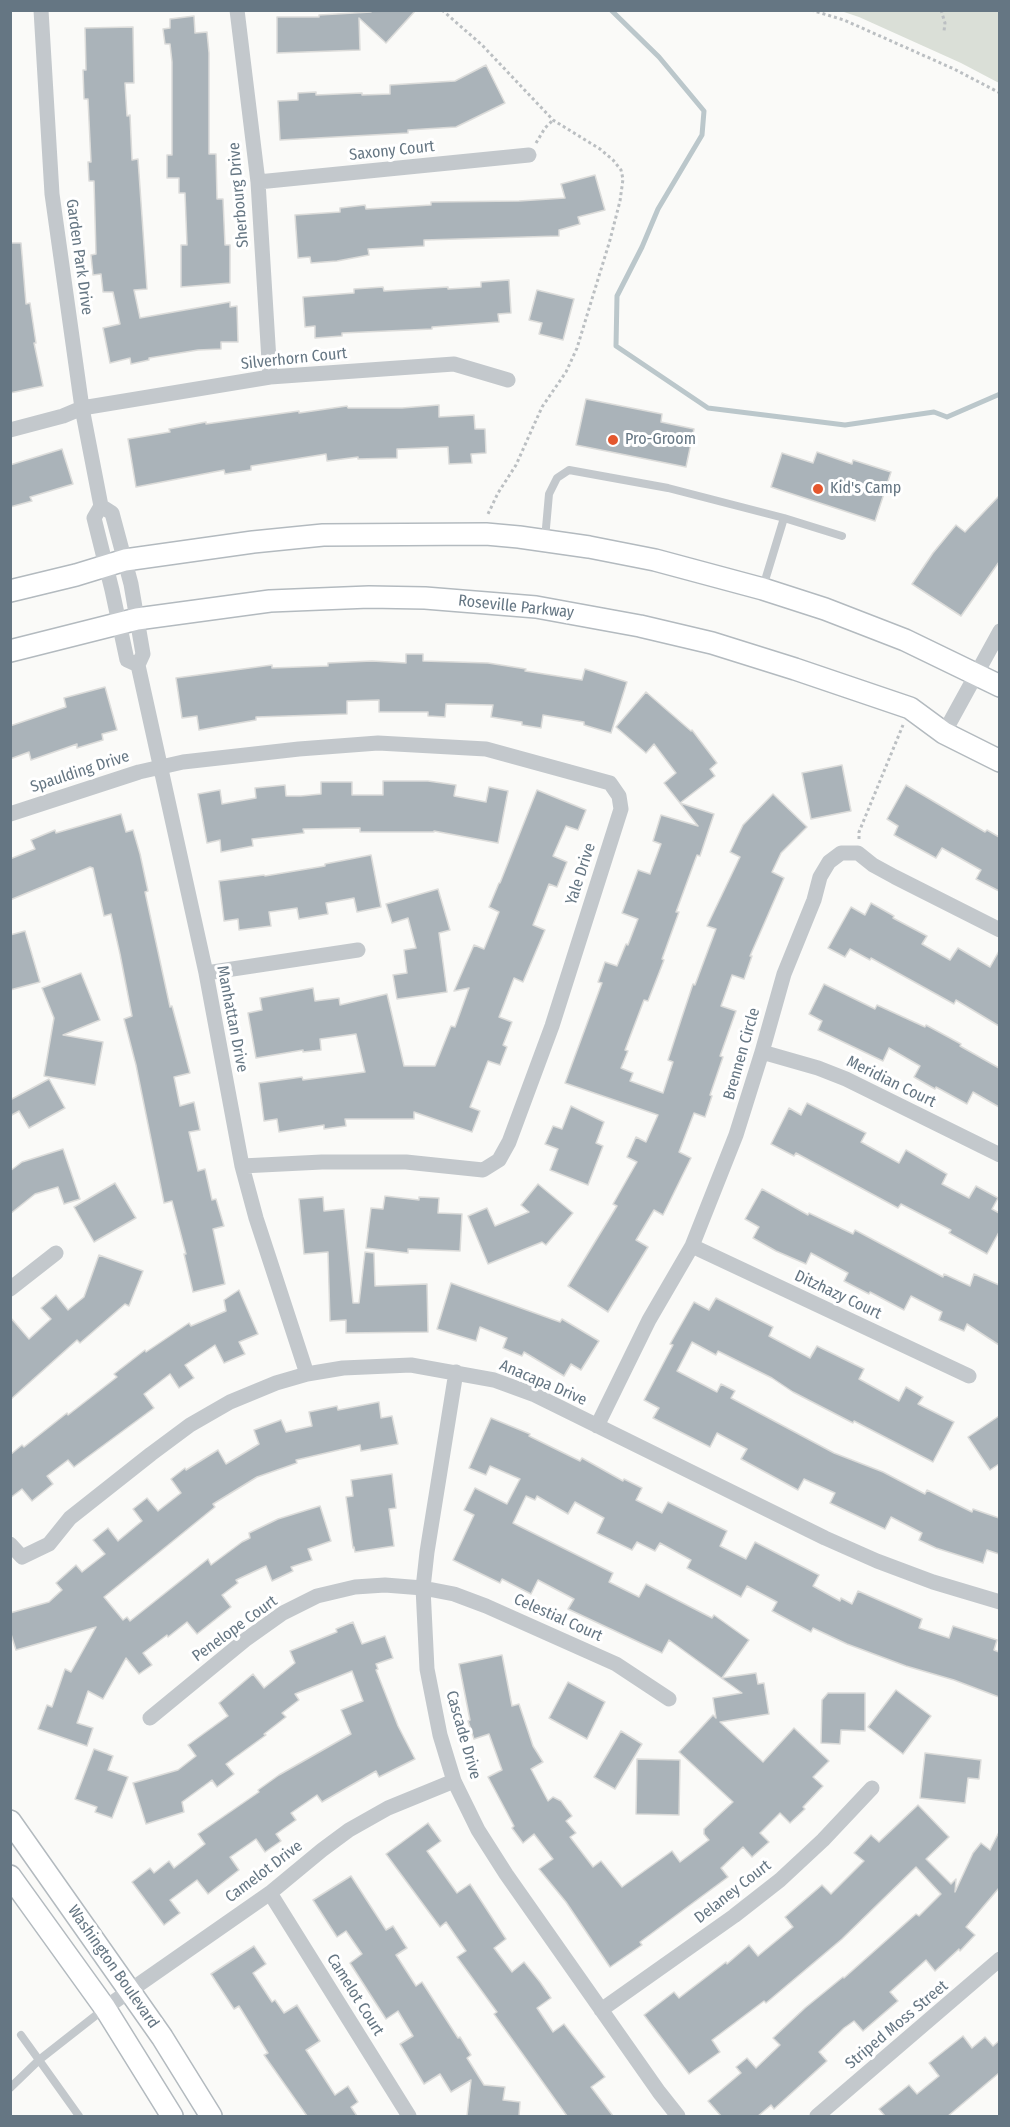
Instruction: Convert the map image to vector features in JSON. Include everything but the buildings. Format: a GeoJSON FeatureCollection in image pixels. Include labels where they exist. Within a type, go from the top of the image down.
{"type":"FeatureCollection","features":[{"type":"Feature","properties":{"kind":"main road"},"geometry":{"type":"LineString","coordinates":[[10,591],[76,575],[116,562],[253,542],[323,535],[486,534],[545,539],[655,560],[763,589],[825,609],[905,640],[999,686]]}},
{"type":"Feature","properties":{"kind":"main road","name":"Roseville Parkway"},"geometry":{"type":"LineString","coordinates":[[10,651],[128,621],[206,608],[307,599],[425,598],[536,607],[630,624],[712,643],[910,708],[944,733],[999,761]]}},
{"type":"Feature","properties":{"kind":"main road","name":"Washington Boulevard"},"geometry":{"type":"LineString","coordinates":[[10,1821],[162,2037],[211,2116]]}},
{"type":"Feature","properties":{"kind":"main road","name":"Washington Boulevard"},"geometry":{"type":"LineString","coordinates":[[10,1876],[105,2008],[172,2116]]}},
{"type":"Feature","properties":{"kind":"street","name":"Garden Park Drive"},"geometry":{"type":"LineString","coordinates":[[41,10],[52,194],[82,408],[101,506],[112,513],[116,562],[112,590]]}},
{"type":"Feature","properties":{"kind":"street","name":"Sherbourg Drive"},"geometry":{"type":"LineString","coordinates":[[237,10],[258,182],[270,377]]}},
{"type":"Feature","properties":{"kind":"street","name":"Saxony Court"},"geometry":{"type":"LineString","coordinates":[[258,182],[529,155]]}},
{"type":"Feature","properties":{"kind":"street","name":"Silverhorn Court"},"geometry":{"type":"LineString","coordinates":[[10,430],[63,416],[82,408],[270,377],[454,364],[508,380]]}},
{"type":"Feature","properties":{"kind":"street","name":"Garden Park Drive"},"geometry":{"type":"LineString","coordinates":[[116,562],[131,584]]}},
{"type":"Feature","properties":{"kind":"street","name":"Manhattan Drive"},"geometry":{"type":"LineString","coordinates":[[131,584],[127,660],[138,665],[206,973],[242,1166],[256,1218],[307,1374]]}},
{"type":"Feature","properties":{"kind":"street","name":"Manhattan Drive"},"geometry":{"type":"LineString","coordinates":[[112,590],[128,621]]}},
{"type":"Feature","properties":{"kind":"street"},"geometry":{"type":"LineString","coordinates":[[944,733],[999,631]]}},
{"type":"Feature","properties":{"kind":"street","name":"Yale Drive"},"geometry":{"type":"LineString","coordinates":[[161,767],[183,762],[299,749],[378,743],[486,749],[610,783],[619,796],[621,809],[555,1014],[509,1142],[499,1160],[483,1170],[406,1162],[322,1162],[242,1166]]}},
{"type":"Feature","properties":{"kind":"street","name":"Spaulding Drive"},"geometry":{"type":"LineString","coordinates":[[10,814],[161,767]]}},
{"type":"Feature","properties":{"kind":"street","name":"Brennen Circle"},"geometry":{"type":"LineString","coordinates":[[597,1426],[649,1320],[692,1246],[736,1135],[783,974],[814,900],[820,877],[829,862],[841,853],[858,853]]}},
{"type":"Feature","properties":{"kind":"street"},"geometry":{"type":"LineString","coordinates":[[858,853],[873,865],[999,930]]}},
{"type":"Feature","properties":{"kind":"street"},"geometry":{"type":"LineString","coordinates":[[206,973],[358,950]]}},
{"type":"Feature","properties":{"kind":"street","name":"Meridian Court"},"geometry":{"type":"LineString","coordinates":[[762,1052],[846,1078],[999,1155]]}},
{"type":"Feature","properties":{"kind":"street","name":"Ditzhazy Court"},"geometry":{"type":"LineString","coordinates":[[692,1246],[969,1376]]}},
{"type":"Feature","properties":{"kind":"street"},"geometry":{"type":"LineString","coordinates":[[10,1289],[56,1253]]}},
{"type":"Feature","properties":{"kind":"street","name":"Anacapa Drive"},"geometry":{"type":"LineString","coordinates":[[10,1545],[22,1557],[49,1544],[70,1518],[190,1425],[230,1402],[276,1383],[307,1374],[374,1365],[411,1365],[494,1380],[535,1395],[825,1538],[933,1582],[999,1602]]}},
{"type":"Feature","properties":{"kind":"street","name":"Cascade Drive"},"geometry":{"type":"LineString","coordinates":[[456,1372],[423,1588],[427,1670],[440,1735],[454,1781],[478,1830],[601,2010],[678,2116]]}},
{"type":"Feature","properties":{"kind":"street","name":"Penelope Court"},"geometry":{"type":"LineString","coordinates":[[150,1718],[245,1640],[283,1613],[317,1596],[355,1587],[386,1585],[423,1588]]}},
{"type":"Feature","properties":{"kind":"street","name":"Celestial Court"},"geometry":{"type":"LineString","coordinates":[[423,1588],[454,1594],[508,1615],[616,1664],[669,1699]]}},
{"type":"Feature","properties":{"kind":"street","name":"Camelot Drive"},"geometry":{"type":"LineString","coordinates":[[105,2008],[270,1893],[350,1830],[388,1808],[454,1781]]}},
{"type":"Feature","properties":{"kind":"street","name":"Delaney Court"},"geometry":{"type":"LineString","coordinates":[[601,2010],[734,1916],[780,1880],[823,1840],[872,1788]]}},
{"type":"Feature","properties":{"kind":"street","name":"Camelot Court"},"geometry":{"type":"LineString","coordinates":[[270,1893],[409,2116]]}},
{"type":"Feature","properties":{"kind":"street","name":"Striped Moss Street"},"geometry":{"type":"LineString","coordinates":[[817,2116],[999,1959]]}},
{"type":"Feature","properties":{"kind":"lane"},"geometry":{"type":"LineString","coordinates":[[545,539],[549,494],[557,478],[569,470],[668,488],[784,518],[842,536]]}},
{"type":"Feature","properties":{"kind":"lane"},"geometry":{"type":"LineString","coordinates":[[763,589],[784,518]]}},
{"type":"Feature","properties":{"kind":"lane"},"geometry":{"type":"LineString","coordinates":[[10,2088],[39,2060],[105,2008]]}},
{"type":"Feature","properties":{"kind":"lane"},"geometry":{"type":"LineString","coordinates":[[21,2036],[79,2116]]}},
{"type":"Feature","properties":{"kind":"path"},"geometry":{"type":"LineString","coordinates":[[442,10],[482,45],[553,120],[600,149],[621,170],[623,179],[620,201],[578,348],[566,372],[542,406],[516,465],[489,510],[486,534]]}},
{"type":"Feature","properties":{"kind":"path"},"geometry":{"type":"LineString","coordinates":[[811,10],[844,20],[954,69],[999,93]]}},
{"type":"Feature","properties":{"kind":"path"},"geometry":{"type":"LineString","coordinates":[[941,10],[945,23],[942,32]]}},
{"type":"Feature","properties":{"kind":"path"},"geometry":{"type":"LineString","coordinates":[[529,155],[544,128],[553,120]]}},
{"type":"Feature","properties":{"kind":"path"},"geometry":{"type":"LineString","coordinates":[[858,853],[859,832],[910,708]]}},
{"type":"Feature","properties":{"kind":"shaded area"},"geometry":{"type":"Polygon","coordinates":[[[841,11],[999,11],[999,83],[961,63],[841,11]]]}},
{"type":"Feature","properties":{"kind":"waterway"},"geometry":{"type":"LineString","coordinates":[[611,10],[659,57],[704,111],[702,135],[658,209],[617,296],[616,346],[708,408],[845,425],[934,412],[947,417],[1000,394]]}},
{"type":"Feature","properties":{"kind":"place","name":"Pro-Groom"},"geometry":{"type":"Point","coordinates":[613,440]}},
{"type":"Feature","properties":{"kind":"place","name":"Kid's Camp"},"geometry":{"type":"Point","coordinates":[818,489]}}]}
